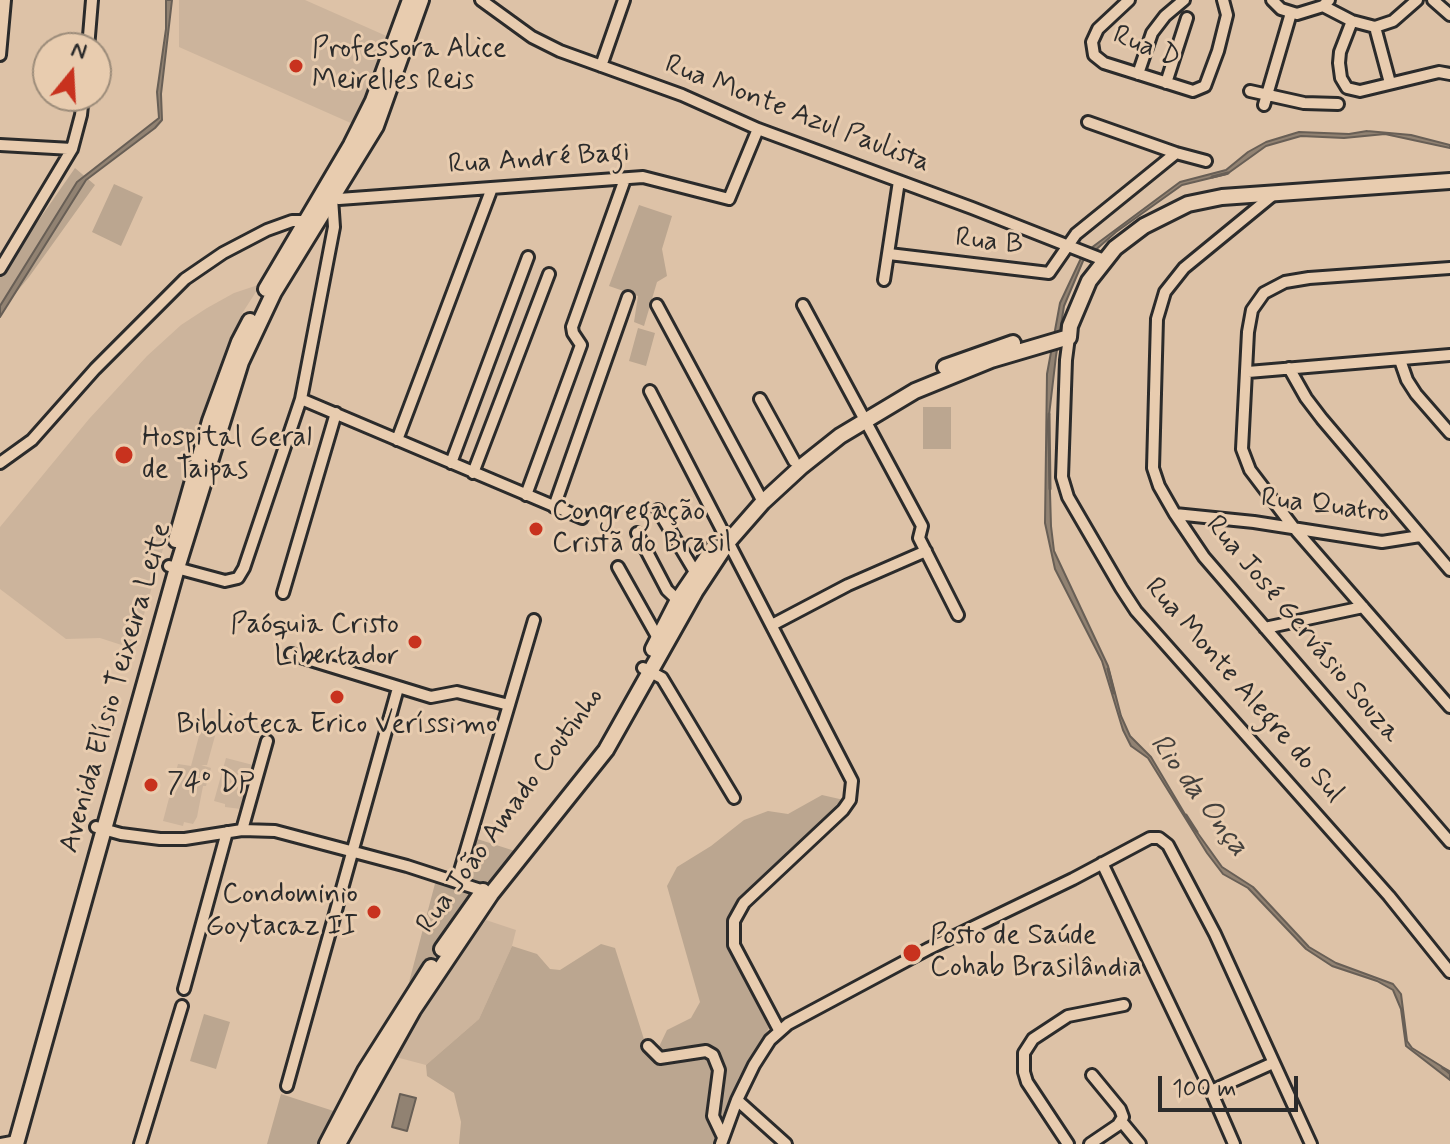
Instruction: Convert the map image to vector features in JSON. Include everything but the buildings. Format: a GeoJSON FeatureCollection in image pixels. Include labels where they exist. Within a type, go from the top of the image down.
{"type":"FeatureCollection","features":[{"type":"Feature","properties":{"kind":"street"},"geometry":{"type":"LineString","coordinates":[[0,55],[5,0]]}},
{"type":"Feature","properties":{"kind":"street"},"geometry":{"type":"LineString","coordinates":[[89,32],[92,0]]}},
{"type":"Feature","properties":{"kind":"street","name":"Avenida Elísio Teixeira Leite"},"geometry":{"type":"LineString","coordinates":[[10,1143],[173,567],[210,421],[239,342],[327,196],[417,0]]}},
{"type":"Feature","properties":{"kind":"street","name":"Rua Monte Azul Paulista"},"geometry":{"type":"LineString","coordinates":[[481,0],[542,43],[703,104],[758,129],[1099,258]]}},
{"type":"Feature","properties":{"kind":"street"},"geometry":{"type":"LineString","coordinates":[[597,64],[618,0]]}},
{"type":"Feature","properties":{"kind":"street"},"geometry":{"type":"LineString","coordinates":[[597,64],[624,0]]}},
{"type":"Feature","properties":{"kind":"street","name":"Rua D"},"geometry":{"type":"LineString","coordinates":[[1129,0],[1094,36],[1092,49],[1098,59],[1193,91],[1205,86],[1226,19],[1223,0]]}},
{"type":"Feature","properties":{"kind":"street"},"geometry":{"type":"LineString","coordinates":[[1138,74],[1148,42],[1158,24],[1184,0]]}},
{"type":"Feature","properties":{"kind":"street"},"geometry":{"type":"LineString","coordinates":[[1272,0],[1286,11],[1303,13],[1326,3],[1352,21],[1375,27],[1393,21],[1417,0]]}},
{"type":"Feature","properties":{"kind":"street"},"geometry":{"type":"LineString","coordinates":[[1266,101],[1289,0]]}},
{"type":"Feature","properties":{"kind":"street"},"geometry":{"type":"LineString","coordinates":[[1433,0],[1450,15]]}},
{"type":"Feature","properties":{"kind":"street"},"geometry":{"type":"LineString","coordinates":[[1166,83],[1187,18]]}},
{"type":"Feature","properties":{"kind":"street"},"geometry":{"type":"LineString","coordinates":[[1352,21],[1340,52],[1340,71],[1347,88],[1360,91],[1439,72],[1450,74]]}},
{"type":"Feature","properties":{"kind":"street"},"geometry":{"type":"LineString","coordinates":[[1375,27],[1390,83]]}},
{"type":"Feature","properties":{"kind":"street"},"geometry":{"type":"LineString","coordinates":[[1250,91],[1266,101],[1338,104]]}},
{"type":"Feature","properties":{"kind":"street"},"geometry":{"type":"LineString","coordinates":[[0,269],[72,149],[81,112]]}},
{"type":"Feature","properties":{"kind":"street"},"geometry":{"type":"LineString","coordinates":[[1088,122],[1206,161]]}},
{"type":"Feature","properties":{"kind":"street","name":"Rua André Bagi"},"geometry":{"type":"LineString","coordinates":[[327,196],[650,178],[729,199],[758,129]]}},
{"type":"Feature","properties":{"kind":"street"},"geometry":{"type":"LineString","coordinates":[[0,145],[72,149]]}},
{"type":"Feature","properties":{"kind":"street"},"geometry":{"type":"LineString","coordinates":[[1069,246],[1076,234],[1176,153]]}},
{"type":"Feature","properties":{"kind":"street"},"geometry":{"type":"LineString","coordinates":[[526,495],[581,345],[572,327],[625,179]]}},
{"type":"Feature","properties":{"kind":"street"},"geometry":{"type":"LineString","coordinates":[[884,280],[899,181]]}},
{"type":"Feature","properties":{"kind":"street","name":"Rua Monte Alegre do Sul"},"geometry":{"type":"LineString","coordinates":[[1450,181],[1222,197],[1188,204],[1144,226],[1099,258],[1070,331],[1065,374],[1062,477],[1068,497],[1136,611],[1445,960],[1450,972]]}},
{"type":"Feature","properties":{"kind":"street"},"geometry":{"type":"LineString","coordinates":[[397,440],[492,188]]}},
{"type":"Feature","properties":{"kind":"street","name":"Rua José Gervásio Souza"},"geometry":{"type":"LineString","coordinates":[[1273,195],[1176,275],[1165,292],[1159,309],[1152,457],[1159,486],[1204,557],[1450,842]]}},
{"type":"Feature","properties":{"kind":"street"},"geometry":{"type":"LineString","coordinates":[[173,567],[225,581],[236,579],[241,574],[301,399],[334,227],[327,196]]}},
{"type":"Feature","properties":{"kind":"street"},"geometry":{"type":"LineString","coordinates":[[0,463],[32,440],[95,369],[185,279],[223,253],[267,230],[292,221],[311,222]]}},
{"type":"Feature","properties":{"kind":"street","name":"Rua B"},"geometry":{"type":"LineString","coordinates":[[889,254],[1046,274],[1054,269],[1069,246]]}},
{"type":"Feature","properties":{"kind":"street"},"geometry":{"type":"LineString","coordinates":[[451,463],[528,257]]}},
{"type":"Feature","properties":{"kind":"street"},"geometry":{"type":"LineString","coordinates":[[1450,268],[1309,278],[1272,287],[1257,300],[1249,321],[1243,456],[1294,528],[1450,707]]}},
{"type":"Feature","properties":{"kind":"street"},"geometry":{"type":"LineString","coordinates":[[473,473],[549,274]]}},
{"type":"Feature","properties":{"kind":"street"},"geometry":{"type":"LineString","coordinates":[[554,507],[628,297]]}},
{"type":"Feature","properties":{"kind":"street"},"geometry":{"type":"LineString","coordinates":[[657,305],[760,498]]}},
{"type":"Feature","properties":{"kind":"street"},"geometry":{"type":"LineString","coordinates":[[803,305],[922,526],[919,538],[958,615]]}},
{"type":"Feature","properties":{"kind":"street","name":"Rua João Amado Coutinho"},"geometry":{"type":"LineString","coordinates":[[327,1144],[384,1039],[487,892],[601,741],[648,670],[695,572],[760,498],[794,461],[830,431],[948,366],[988,350],[1070,331]]}},
{"type":"Feature","properties":{"kind":"street"},"geometry":{"type":"LineString","coordinates":[[1248,372],[1450,355]]}},
{"type":"Feature","properties":{"kind":"street"},"geometry":{"type":"LineString","coordinates":[[1400,360],[1403,373],[1416,394],[1450,433]]}},
{"type":"Feature","properties":{"kind":"street"},"geometry":{"type":"LineString","coordinates":[[1289,368],[1322,419],[1450,570]]}},
{"type":"Feature","properties":{"kind":"street"},"geometry":{"type":"LineString","coordinates":[[650,391],[850,774],[852,791],[843,810],[744,903],[734,921],[734,945],[779,1030]]}},
{"type":"Feature","properties":{"kind":"street"},"geometry":{"type":"LineString","coordinates":[[301,399],[582,518]]}},
{"type":"Feature","properties":{"kind":"street"},"geometry":{"type":"LineString","coordinates":[[760,399],[794,461]]}},
{"type":"Feature","properties":{"kind":"street"},"geometry":{"type":"LineString","coordinates":[[283,593],[336,413]]}},
{"type":"Feature","properties":{"kind":"street","name":"Rua João Amado Coutinho"},"geometry":{"type":"LineString","coordinates":[[760,498],[863,415]]}},
{"type":"Feature","properties":{"kind":"street"},"geometry":{"type":"LineString","coordinates":[[658,510],[695,572]]}},
{"type":"Feature","properties":{"kind":"street","name":"Rua Quatro"},"geometry":{"type":"LineString","coordinates":[[1175,514],[1382,542],[1420,536]]}},
{"type":"Feature","properties":{"kind":"street"},"geometry":{"type":"LineString","coordinates":[[637,533],[667,590],[682,604]]}},
{"type":"Feature","properties":{"kind":"street","name":"Rua João Amado Coutinho"},"geometry":{"type":"LineString","coordinates":[[648,670],[658,638],[726,537]]}},
{"type":"Feature","properties":{"kind":"street"},"geometry":{"type":"LineString","coordinates":[[1434,550],[1450,552]]}},
{"type":"Feature","properties":{"kind":"street"},"geometry":{"type":"LineString","coordinates":[[772,625],[848,585],[926,551]]}},
{"type":"Feature","properties":{"kind":"street"},"geometry":{"type":"LineString","coordinates":[[618,567],[658,638]]}},
{"type":"Feature","properties":{"kind":"street"},"geometry":{"type":"LineString","coordinates":[[1265,628],[1363,607]]}},
{"type":"Feature","properties":{"kind":"street"},"geometry":{"type":"LineString","coordinates":[[457,881],[534,620]]}},
{"type":"Feature","properties":{"kind":"street"},"geometry":{"type":"LineString","coordinates":[[291,654],[434,698],[462,692],[509,705]]}},
{"type":"Feature","properties":{"kind":"street"},"geometry":{"type":"LineString","coordinates":[[648,670],[662,678],[734,798]]}},
{"type":"Feature","properties":{"kind":"street"},"geometry":{"type":"LineString","coordinates":[[287,1086],[398,688]]}},
{"type":"Feature","properties":{"kind":"street"},"geometry":{"type":"LineString","coordinates":[[242,830],[267,741]]}},
{"type":"Feature","properties":{"kind":"street"},"geometry":{"type":"LineString","coordinates":[[1436,826],[1450,827]]}},
{"type":"Feature","properties":{"kind":"street"},"geometry":{"type":"LineString","coordinates":[[100,828],[160,839],[185,839],[242,830],[275,831],[487,892]]}},
{"type":"Feature","properties":{"kind":"street"},"geometry":{"type":"LineString","coordinates":[[184,989],[227,832]]}},
{"type":"Feature","properties":{"kind":"street"},"geometry":{"type":"LineString","coordinates":[[722,1140],[737,1100],[762,1051],[779,1030],[928,949],[1154,838],[1168,845],[1215,934],[1311,1144]]}},
{"type":"Feature","properties":{"kind":"street"},"geometry":{"type":"LineString","coordinates":[[1102,863],[1234,1144]]}},
{"type":"Feature","properties":{"kind":"street","name":"Rua João Amado Coutinho"},"geometry":{"type":"LineString","coordinates":[[338,1144],[413,1010],[487,892]]}},
{"type":"Feature","properties":{"kind":"street"},"geometry":{"type":"LineString","coordinates":[[1068,1144],[1027,1082],[1024,1053],[1033,1039],[1068,1016],[1124,1005]]}},
{"type":"Feature","properties":{"kind":"street"},"geometry":{"type":"LineString","coordinates":[[140,1144],[182,1006]]}},
{"type":"Feature","properties":{"kind":"street"},"geometry":{"type":"LineString","coordinates":[[648,1046],[660,1058],[706,1051],[713,1055],[719,1070],[712,1110],[722,1140]]}},
{"type":"Feature","properties":{"kind":"street"},"geometry":{"type":"LineString","coordinates":[[1211,1091],[1273,1063]]}},
{"type":"Feature","properties":{"kind":"street"},"geometry":{"type":"LineString","coordinates":[[1090,1144],[1123,1117],[1092,1075]]}},
{"type":"Feature","properties":{"kind":"street"},"geometry":{"type":"LineString","coordinates":[[737,1100],[786,1144]]}},
{"type":"Feature","properties":{"kind":"street"},"geometry":{"type":"LineString","coordinates":[[1121,1121],[1140,1144]]}},
{"type":"Feature","properties":{"kind":"street"},"geometry":{"type":"LineString","coordinates":[[10,1143],[33,1144]]}},
{"type":"Feature","properties":{"kind":"shaded area"},"geometry":{"type":"Polygon","coordinates":[[[166,0],[172,0],[161,94],[162,120],[86,180],[0,317],[0,306],[77,182],[159,118],[157,92],[166,29],[166,0]]]}},
{"type":"Feature","properties":{"kind":"shaded area"},"geometry":{"type":"Polygon","coordinates":[[[179,0],[305,0],[391,38],[353,124],[179,47],[179,0]]]}},
{"type":"Feature","properties":{"kind":"shaded area"},"geometry":{"type":"Polygon","coordinates":[[[1367,131],[1411,135],[1450,145],[1450,148],[1385,134],[1344,138],[1301,136],[1266,146],[1227,174],[1182,185],[1116,232],[1083,261],[1064,306],[1056,356],[1048,424],[1051,526],[1054,551],[1108,666],[1121,716],[1130,736],[1151,757],[1189,821],[1222,867],[1253,887],[1309,947],[1336,963],[1393,984],[1401,994],[1407,1041],[1412,1048],[1450,1074],[1450,1080],[1406,1046],[1401,1009],[1393,990],[1377,981],[1332,966],[1306,949],[1248,888],[1223,874],[1207,853],[1148,758],[1131,746],[1123,730],[1102,661],[1055,569],[1045,523],[1047,374],[1060,303],[1083,254],[1180,182],[1226,170],[1266,142],[1299,132],[1349,134],[1367,131]]]}},
{"type":"Feature","properties":{"kind":"shaded area"},"geometry":{"type":"Polygon","coordinates":[[[75,168],[95,185],[0,312],[0,276],[75,168]]]}},
{"type":"Feature","properties":{"kind":"shaded area"},"geometry":{"type":"Polygon","coordinates":[[[114,184],[143,197],[121,246],[92,232],[114,184]]]}},
{"type":"Feature","properties":{"kind":"shaded area"},"geometry":{"type":"Polygon","coordinates":[[[639,205],[672,216],[662,249],[667,276],[657,282],[644,326],[634,322],[638,296],[609,286],[639,205]]]}},
{"type":"Feature","properties":{"kind":"shaded area","name":"Hospital Geral de Taipas"},"geometry":{"type":"Polygon","coordinates":[[[261,284],[226,348],[202,414],[134,649],[100,638],[66,639],[0,589],[0,527],[89,419],[147,356],[181,325],[207,308],[234,293],[261,284]]]}},
{"type":"Feature","properties":{"kind":"shaded area"},"geometry":{"type":"Polygon","coordinates":[[[638,328],[655,333],[646,366],[629,361],[638,328]]]}},
{"type":"Feature","properties":{"kind":"shaded area"},"geometry":{"type":"Polygon","coordinates":[[[923,407],[951,407],[951,449],[923,449],[923,407]]]}},
{"type":"Feature","properties":{"kind":"shaded area"},"geometry":{"type":"Polygon","coordinates":[[[203,721],[218,725],[207,765],[201,765],[211,768],[206,786],[203,786],[197,817],[193,824],[184,822],[183,826],[163,821],[178,764],[191,766],[203,721]]]}},
{"type":"Feature","properties":{"kind":"shaded area"},"geometry":{"type":"Polygon","coordinates":[[[226,758],[253,765],[241,809],[225,807],[225,804],[214,801],[226,758]]]}},
{"type":"Feature","properties":{"kind":"shaded area"},"geometry":{"type":"Polygon","coordinates":[[[822,795],[844,800],[744,895],[730,920],[727,932],[734,960],[769,1028],[739,1077],[720,1123],[716,1108],[720,1060],[716,1051],[707,1048],[672,1055],[656,1053],[667,1030],[691,1018],[700,1002],[667,886],[677,867],[744,820],[768,811],[788,814],[822,795]]]}},
{"type":"Feature","properties":{"kind":"shaded area"},"geometry":{"type":"Polygon","coordinates":[[[471,837],[518,852],[403,1005],[437,876],[457,880],[471,837]]]}},
{"type":"Feature","properties":{"kind":"shaded area"},"geometry":{"type":"Polygon","coordinates":[[[486,920],[516,930],[512,946],[479,1019],[426,1065],[392,1056],[424,1002],[486,920]]]}},
{"type":"Feature","properties":{"kind":"shaded area"},"geometry":{"type":"Polygon","coordinates":[[[601,944],[615,948],[649,1055],[663,1063],[710,1056],[715,1073],[710,1101],[720,1137],[718,1144],[459,1144],[461,1122],[454,1093],[427,1076],[426,1065],[479,1019],[512,946],[537,954],[550,969],[560,970],[601,944]]]}},
{"type":"Feature","properties":{"kind":"shaded area"},"geometry":{"type":"Polygon","coordinates":[[[204,1014],[230,1022],[216,1069],[190,1061],[204,1014]]]}},
{"type":"Feature","properties":{"kind":"shaded area"},"geometry":{"type":"Polygon","coordinates":[[[281,1094],[346,1115],[330,1144],[267,1144],[281,1094]]]}},
{"type":"Feature","properties":{"kind":"shaded area"},"geometry":{"type":"Polygon","coordinates":[[[400,1094],[416,1098],[407,1131],[392,1127],[400,1094]]]}},
{"type":"Feature","properties":{"kind":"waterway"},"geometry":{"type":"LineString","coordinates":[[1212,177],[1228,173]]}},
{"type":"Feature","properties":{"kind":"waterway"},"geometry":{"type":"LineString","coordinates":[[1049,414],[1050,489]]}},
{"type":"Feature","properties":{"kind":"waterway","name":"Rio da Onça"},"geometry":{"type":"LineString","coordinates":[[1108,669],[1114,693]]}},
{"type":"Feature","properties":{"kind":"waterway","name":"Rio da Onça"},"geometry":{"type":"LineString","coordinates":[[1186,815],[1197,832]]}},
{"type":"Feature","properties":{"kind":"waterway","name":"Rio da Onça"},"geometry":{"type":"LineString","coordinates":[[1443,1068],[1450,1072]]}},
{"type":"Feature","properties":{"kind":"place","name":"Professora Alice Meirelles Reis"},"geometry":{"type":"Point","coordinates":[296,66]}},
{"type":"Feature","properties":{"kind":"place","name":"Hospital Geral de Taipas"},"geometry":{"type":"Point","coordinates":[124,455]}},
{"type":"Feature","properties":{"kind":"place","name":"Congregação Cristã do Brasil"},"geometry":{"type":"Point","coordinates":[536,529]}},
{"type":"Feature","properties":{"kind":"place","name":"Paóquia Cristo Libertador"},"geometry":{"type":"Point","coordinates":[415,642]}},
{"type":"Feature","properties":{"kind":"place","name":"Biblioteca Erico Veríssimo"},"geometry":{"type":"Point","coordinates":[337,697]}},
{"type":"Feature","properties":{"kind":"place","name":"74º DP"},"geometry":{"type":"Point","coordinates":[151,785]}},
{"type":"Feature","properties":{"kind":"place","name":"Condominio Goytacaz II"},"geometry":{"type":"Point","coordinates":[374,912]}},
{"type":"Feature","properties":{"kind":"place","name":"Posto de Saúde Cohab Brasilândia"},"geometry":{"type":"Point","coordinates":[912,953]}}]}
